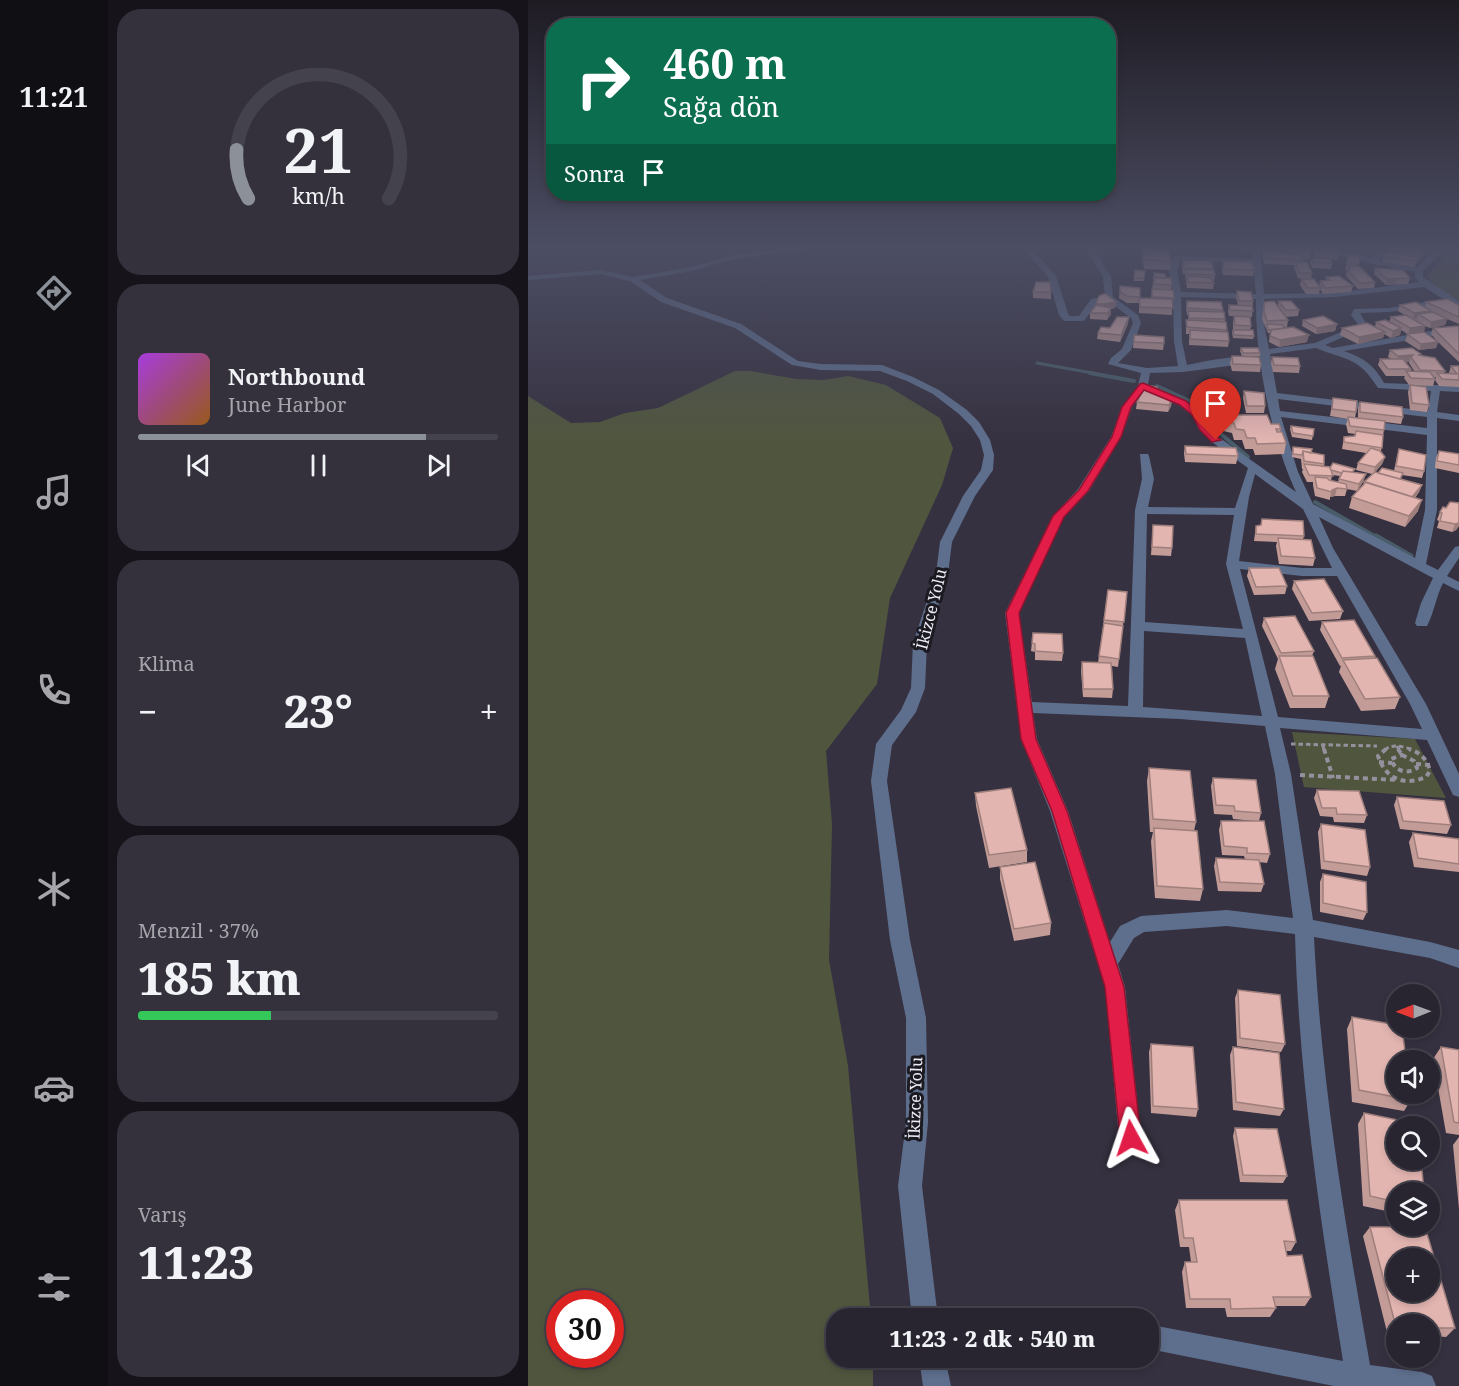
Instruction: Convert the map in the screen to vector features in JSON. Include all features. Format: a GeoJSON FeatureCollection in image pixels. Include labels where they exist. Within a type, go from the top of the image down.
{"type":"FeatureCollection","features":[{"type":"Feature","properties":{"kind":"street","name":"İkizce Yolu"},"geometry":{"type":"LineString","coordinates":[[700,313],[738,326],[795,363],[821,367],[882,368],[910,379],[936,392],[963,412],[986,440],[989,455],[987,470],[969,496],[946,542],[942,574],[920,643],[918,688],[908,712],[884,744],[879,781],[900,940],[916,1018],[917,1122],[910,1186],[924,1308]]}},
{"type":"Feature","properties":{"kind":"street"},"geometry":{"type":"LineString","coordinates":[[1063,313],[1067,319],[1081,319],[1086,313]]}},
{"type":"Feature","properties":{"kind":"street"},"geometry":{"type":"LineString","coordinates":[[1130,313],[1136,317],[1137,323],[1126,350],[1114,360],[1113,364],[1144,379],[1183,403],[1196,414],[1203,428],[1216,440],[1307,506],[1459,587]]}},
{"type":"Feature","properties":{"kind":"street"},"geometry":{"type":"LineString","coordinates":[[1177,313],[1178,341],[1183,369]]}},
{"type":"Feature","properties":{"kind":"street"},"geometry":{"type":"LineString","coordinates":[[1260,313],[1275,413],[1292,472],[1327,548],[1418,704],[1459,791]]}},
{"type":"Feature","properties":{"kind":"street"},"geometry":{"type":"LineString","coordinates":[[1131,1138],[1115,987],[1059,811],[1029,739],[1012,613],[1059,516],[1083,491],[1116,437],[1127,407],[1144,379],[1214,362],[1266,356],[1317,345],[1363,325],[1355,315],[1356,313]]}},
{"type":"Feature","properties":{"kind":"street"},"geometry":{"type":"LineString","coordinates":[[1393,313],[1399,316]]}},
{"type":"Feature","properties":{"kind":"street"},"geometry":{"type":"LineString","coordinates":[[1419,328],[1429,333]]}},
{"type":"Feature","properties":{"kind":"street"},"geometry":{"type":"LineString","coordinates":[[1317,345],[1336,350],[1459,329]]}},
{"type":"Feature","properties":{"kind":"street"},"geometry":{"type":"LineString","coordinates":[[1336,350],[1368,365],[1381,386],[1459,389]]}},
{"type":"Feature","properties":{"kind":"street"},"geometry":{"type":"LineString","coordinates":[[1419,567],[1431,510],[1431,432],[1436,388]]}},
{"type":"Feature","properties":{"kind":"street"},"geometry":{"type":"LineString","coordinates":[[1272,395],[1459,418]]}},
{"type":"Feature","properties":{"kind":"street"},"geometry":{"type":"LineString","coordinates":[[1275,413],[1431,432]]}},
{"type":"Feature","properties":{"kind":"street"},"geometry":{"type":"LineString","coordinates":[[1135,713],[1141,510],[1148,479],[1144,456]]}},
{"type":"Feature","properties":{"kind":"street"},"geometry":{"type":"LineString","coordinates":[[1254,467],[1250,473],[1241,512],[1232,564],[1278,743],[1283,774],[1304,927],[1307,1006],[1316,1097],[1359,1381]]}},
{"type":"Feature","properties":{"kind":"street"},"geometry":{"type":"LineString","coordinates":[[1141,510],[1241,512]]}},
{"type":"Feature","properties":{"kind":"street"},"geometry":{"type":"LineString","coordinates":[[1422,623],[1425,606],[1439,576],[1459,550]]}},
{"type":"Feature","properties":{"kind":"street"},"geometry":{"type":"LineString","coordinates":[[1232,564],[1302,572],[1342,572]]}},
{"type":"Feature","properties":{"kind":"street"},"geometry":{"type":"LineString","coordinates":[[1137,626],[1251,634]]}},
{"type":"Feature","properties":{"kind":"street"},"geometry":{"type":"LineString","coordinates":[[1025,707],[1180,714],[1431,735]]}},
{"type":"Feature","properties":{"kind":"street"},"geometry":{"type":"LineString","coordinates":[[1107,964],[1128,932],[1141,924],[1227,918],[1304,927],[1430,950],[1459,959]]}},
{"type":"Feature","properties":{"kind":"street"},"geometry":{"type":"LineString","coordinates":[[1159,1339],[1359,1381],[1422,1386]]}},
{"type":"Feature","properties":{"kind":"street"},"geometry":{"type":"LineString","coordinates":[[934,1368],[937,1386]]}},
{"type":"Feature","properties":{"kind":"path"},"geometry":{"type":"LineString","coordinates":[[1278,743],[1397,746],[1417,752],[1429,765],[1430,771],[1426,777],[1410,782],[1283,774]]}},
{"type":"Feature","properties":{"kind":"path"},"geometry":{"type":"LineString","coordinates":[[1322,745],[1333,778]]}},
{"type":"Feature","properties":{"kind":"path"},"geometry":{"type":"LineString","coordinates":[[1397,746],[1402,755]]}},
{"type":"Feature","properties":{"kind":"path"},"geometry":{"type":"LineString","coordinates":[[1388,747],[1381,750],[1378,762],[1382,770],[1400,780]]}},
{"type":"Feature","properties":{"kind":"path"},"geometry":{"type":"LineString","coordinates":[[1392,763],[1394,757],[1402,755],[1411,758],[1416,764],[1429,765]]}},
{"type":"Feature","properties":{"kind":"path"},"geometry":{"type":"LineString","coordinates":[[1378,762],[1392,763],[1397,769],[1407,772],[1415,770],[1416,764]]}},
{"type":"Feature","properties":{"kind":"path"},"geometry":{"type":"LineString","coordinates":[[1407,772],[1410,782]]}},
{"type":"Feature","properties":{"kind":"green space"},"geometry":{"type":"Polygon","coordinates":[[[735,371],[751,371],[796,379],[824,380],[848,376],[886,385],[940,418],[953,448],[942,485],[890,598],[877,684],[826,751],[832,824],[829,960],[848,1066],[870,1308],[826,1308],[826,1368],[873,1368],[873,1386],[528,1386],[528,396],[571,423],[600,422],[625,413],[658,408],[735,371]]]}},
{"type":"Feature","properties":{"kind":"green space"},"geometry":{"type":"Polygon","coordinates":[[[1292,732],[1415,739],[1446,798],[1304,787],[1292,732]]]}},
{"type":"Feature","properties":{"kind":"building"},"geometry":{"type":"Polygon","coordinates":[[[1188,313],[1224,313],[1225,319],[1189,318],[1188,313]]]}},
{"type":"Feature","properties":{"kind":"building"},"geometry":{"type":"Polygon","coordinates":[[[1264,313],[1283,313],[1288,320],[1267,321],[1264,313]]]}},
{"type":"Feature","properties":{"kind":"building"},"geometry":{"type":"Polygon","coordinates":[[[1434,313],[1447,319],[1431,322],[1418,314],[1434,313]]]}},
{"type":"Feature","properties":{"kind":"building"},"geometry":{"type":"Polygon","coordinates":[[[1406,315],[1425,326],[1410,328],[1391,317],[1406,315]]]}},
{"type":"Feature","properties":{"kind":"building"},"geometry":{"type":"Polygon","coordinates":[[[1234,316],[1250,317],[1251,326],[1235,325],[1234,316]]]}},
{"type":"Feature","properties":{"kind":"building"},"geometry":{"type":"Polygon","coordinates":[[[1323,316],[1337,324],[1317,328],[1303,320],[1323,316]]]}},
{"type":"Feature","properties":{"kind":"building"},"geometry":{"type":"Polygon","coordinates":[[[1117,317],[1129,317],[1121,335],[1098,333],[1101,327],[1110,328],[1117,317]]]}},
{"type":"Feature","properties":{"kind":"building"},"geometry":{"type":"Polygon","coordinates":[[[1186,320],[1226,322],[1227,330],[1187,327],[1186,320]]]}},
{"type":"Feature","properties":{"kind":"building"},"geometry":{"type":"Polygon","coordinates":[[[1385,320],[1401,328],[1393,331],[1376,322],[1385,320]]]}},
{"type":"Feature","properties":{"kind":"building"},"geometry":{"type":"Polygon","coordinates":[[[1367,323],[1385,332],[1359,337],[1342,328],[1367,323]]]}},
{"type":"Feature","properties":{"kind":"building"},"geometry":{"type":"Polygon","coordinates":[[[1267,324],[1283,325],[1284,328],[1268,330],[1267,324]]]}},
{"type":"Feature","properties":{"kind":"building"},"geometry":{"type":"Polygon","coordinates":[[[1459,326],[1459,354],[1433,328],[1459,326]]]}},
{"type":"Feature","properties":{"kind":"building"},"geometry":{"type":"Polygon","coordinates":[[[1293,327],[1309,335],[1280,340],[1270,336],[1271,330],[1293,327]]]}},
{"type":"Feature","properties":{"kind":"building"},"geometry":{"type":"Polygon","coordinates":[[[1190,330],[1228,332],[1229,341],[1190,339],[1190,330]]]}},
{"type":"Feature","properties":{"kind":"building"},"geometry":{"type":"Polygon","coordinates":[[[1233,330],[1253,330],[1254,336],[1234,335],[1233,330]]]}},
{"type":"Feature","properties":{"kind":"building"},"geometry":{"type":"Polygon","coordinates":[[[1424,332],[1438,342],[1421,344],[1407,334],[1424,332]]]}},
{"type":"Feature","properties":{"kind":"building"},"geometry":{"type":"Polygon","coordinates":[[[1134,335],[1164,337],[1164,343],[1134,342],[1134,335]]]}},
{"type":"Feature","properties":{"kind":"building"},"geometry":{"type":"Polygon","coordinates":[[[1241,348],[1258,348],[1260,353],[1243,353],[1241,348]]]}},
{"type":"Feature","properties":{"kind":"building"},"geometry":{"type":"Polygon","coordinates":[[[1412,348],[1421,354],[1418,355],[1435,358],[1445,371],[1420,370],[1411,357],[1413,355],[1398,356],[1390,350],[1412,348]]]}},
{"type":"Feature","properties":{"kind":"building"},"geometry":{"type":"Polygon","coordinates":[[[1232,356],[1259,357],[1261,365],[1233,364],[1232,356]]]}},
{"type":"Feature","properties":{"kind":"building"},"geometry":{"type":"Polygon","coordinates":[[[1272,357],[1298,358],[1300,366],[1274,365],[1272,357]]]}},
{"type":"Feature","properties":{"kind":"building"},"geometry":{"type":"Polygon","coordinates":[[[1380,359],[1403,359],[1411,369],[1388,369],[1380,359]]]}},
{"type":"Feature","properties":{"kind":"building"},"geometry":{"type":"Polygon","coordinates":[[[1451,366],[1459,366],[1459,380],[1442,379],[1437,373],[1457,374],[1451,366]]]}},
{"type":"Feature","properties":{"kind":"building"},"geometry":{"type":"Polygon","coordinates":[[[1406,371],[1430,372],[1435,379],[1411,378],[1406,371]]]}},
{"type":"Feature","properties":{"kind":"building"},"geometry":{"type":"Polygon","coordinates":[[[1146,385],[1157,387],[1156,389],[1160,390],[1158,394],[1169,396],[1168,398],[1172,399],[1169,405],[1137,402],[1146,385]]]}},
{"type":"Feature","properties":{"kind":"building"},"geometry":{"type":"Polygon","coordinates":[[[1410,385],[1426,387],[1429,405],[1412,403],[1410,385]]]}},
{"type":"Feature","properties":{"kind":"building"},"geometry":{"type":"Polygon","coordinates":[[[1244,391],[1264,393],[1265,406],[1247,406],[1244,391]]]}},
{"type":"Feature","properties":{"kind":"building"},"geometry":{"type":"Polygon","coordinates":[[[1333,398],[1357,401],[1356,412],[1332,409],[1333,398]]]}},
{"type":"Feature","properties":{"kind":"building"},"geometry":{"type":"Polygon","coordinates":[[[1360,402],[1402,407],[1403,417],[1360,412],[1360,402]]]}},
{"type":"Feature","properties":{"kind":"building"},"geometry":{"type":"Polygon","coordinates":[[[1219,415],[1267,415],[1271,424],[1279,424],[1281,429],[1276,429],[1277,432],[1282,432],[1286,443],[1257,444],[1255,438],[1247,438],[1244,430],[1236,429],[1234,423],[1221,419],[1219,415]]]}},
{"type":"Feature","properties":{"kind":"building"},"geometry":{"type":"Polygon","coordinates":[[[1348,417],[1385,421],[1384,430],[1350,426],[1348,417]]]}},
{"type":"Feature","properties":{"kind":"building"},"geometry":{"type":"Polygon","coordinates":[[[1291,426],[1314,429],[1313,436],[1293,433],[1291,426]]]}},
{"type":"Feature","properties":{"kind":"building"},"geometry":{"type":"Polygon","coordinates":[[[1356,431],[1383,435],[1382,448],[1344,442],[1344,437],[1355,436],[1356,431]]]}},
{"type":"Feature","properties":{"kind":"building"},"geometry":{"type":"Polygon","coordinates":[[[1185,446],[1236,448],[1238,456],[1186,454],[1185,446]]]}},
{"type":"Feature","properties":{"kind":"building"},"geometry":{"type":"Polygon","coordinates":[[[1293,447],[1312,449],[1311,453],[1303,451],[1302,455],[1293,454],[1293,447]]]}},
{"type":"Feature","properties":{"kind":"building"},"geometry":{"type":"Polygon","coordinates":[[[1371,448],[1380,451],[1385,457],[1375,467],[1358,463],[1371,448]]]}},
{"type":"Feature","properties":{"kind":"building"},"geometry":{"type":"Polygon","coordinates":[[[1399,449],[1426,455],[1424,471],[1396,466],[1399,449]]]}},
{"type":"Feature","properties":{"kind":"building"},"geometry":{"type":"Polygon","coordinates":[[[1303,451],[1324,455],[1324,464],[1304,461],[1303,451]]]}},
{"type":"Feature","properties":{"kind":"building"},"geometry":{"type":"Polygon","coordinates":[[[1439,451],[1459,454],[1459,465],[1437,461],[1439,451]]]}},
{"type":"Feature","properties":{"kind":"building"},"geometry":{"type":"Polygon","coordinates":[[[1333,463],[1355,469],[1352,472],[1343,471],[1342,473],[1331,470],[1333,463]]]}},
{"type":"Feature","properties":{"kind":"building"},"geometry":{"type":"Polygon","coordinates":[[[1304,464],[1330,467],[1333,476],[1309,475],[1304,464]]]}},
{"type":"Feature","properties":{"kind":"building"},"geometry":{"type":"Polygon","coordinates":[[[1382,468],[1403,473],[1400,479],[1378,473],[1382,468]]]}},
{"type":"Feature","properties":{"kind":"building"},"geometry":{"type":"Polygon","coordinates":[[[1343,471],[1366,474],[1359,484],[1339,479],[1343,471]]]}},
{"type":"Feature","properties":{"kind":"building"},"geometry":{"type":"Polygon","coordinates":[[[1375,472],[1422,485],[1412,497],[1364,482],[1375,472]]]}},
{"type":"Feature","properties":{"kind":"building"},"geometry":{"type":"Polygon","coordinates":[[[1315,477],[1346,484],[1347,489],[1337,488],[1332,492],[1317,488],[1315,477]]]}},
{"type":"Feature","properties":{"kind":"building"},"geometry":{"type":"Polygon","coordinates":[[[1366,482],[1422,500],[1409,516],[1352,497],[1366,482]]]}},
{"type":"Feature","properties":{"kind":"building"},"geometry":{"type":"Polygon","coordinates":[[[1450,502],[1459,503],[1459,523],[1440,521],[1442,513],[1440,512],[1450,502]]]}},
{"type":"Feature","properties":{"kind":"building"},"geometry":{"type":"Polygon","coordinates":[[[1262,519],[1303,521],[1304,536],[1256,534],[1256,526],[1261,525],[1262,519]]]}},
{"type":"Feature","properties":{"kind":"building"},"geometry":{"type":"Polygon","coordinates":[[[1153,525],[1173,526],[1172,548],[1152,547],[1153,525]]]}},
{"type":"Feature","properties":{"kind":"building"},"geometry":{"type":"Polygon","coordinates":[[[1278,538],[1311,540],[1315,558],[1281,556],[1278,538]]]}},
{"type":"Feature","properties":{"kind":"building"},"geometry":{"type":"Polygon","coordinates":[[[1249,568],[1279,568],[1287,586],[1256,587],[1249,568]]]}},
{"type":"Feature","properties":{"kind":"building"},"geometry":{"type":"Polygon","coordinates":[[[1324,579],[1343,611],[1312,613],[1294,581],[1324,579]]]}},
{"type":"Feature","properties":{"kind":"building"},"geometry":{"type":"Polygon","coordinates":[[[1108,590],[1127,592],[1124,622],[1104,620],[1108,590]]]}},
{"type":"Feature","properties":{"kind":"building"},"geometry":{"type":"Polygon","coordinates":[[[1295,616],[1314,651],[1281,653],[1264,618],[1295,616]]]}},
{"type":"Feature","properties":{"kind":"building"},"geometry":{"type":"Polygon","coordinates":[[[1354,620],[1375,656],[1342,658],[1322,622],[1354,620]]]}},
{"type":"Feature","properties":{"kind":"building"},"geometry":{"type":"Polygon","coordinates":[[[1104,623],[1123,626],[1119,659],[1099,656],[1104,623]]]}},
{"type":"Feature","properties":{"kind":"building"},"geometry":{"type":"Polygon","coordinates":[[[1033,633],[1062,634],[1063,653],[1035,651],[1035,644],[1032,643],[1033,633]]]}},
{"type":"Feature","properties":{"kind":"building"},"geometry":{"type":"Polygon","coordinates":[[[1279,656],[1313,656],[1329,696],[1293,696],[1279,656]]]}},
{"type":"Feature","properties":{"kind":"building"},"geometry":{"type":"Polygon","coordinates":[[[1377,658],[1400,697],[1365,699],[1343,660],[1377,658]]]}},
{"type":"Feature","properties":{"kind":"building"},"geometry":{"type":"Polygon","coordinates":[[[1082,662],[1111,663],[1113,689],[1083,689],[1082,662]]]}},
{"type":"Feature","properties":{"kind":"building"},"geometry":{"type":"Polygon","coordinates":[[[1149,768],[1190,771],[1196,822],[1153,819],[1149,768]]]}},
{"type":"Feature","properties":{"kind":"building"},"geometry":{"type":"Polygon","coordinates":[[[1213,778],[1256,780],[1261,813],[1235,811],[1234,806],[1216,805],[1213,778]]]}},
{"type":"Feature","properties":{"kind":"building"},"geometry":{"type":"Polygon","coordinates":[[[1011,788],[1027,850],[989,855],[975,793],[1011,788]]]}},
{"type":"Feature","properties":{"kind":"building"},"geometry":{"type":"Polygon","coordinates":[[[1317,790],[1359,791],[1367,815],[1337,814],[1336,808],[1322,808],[1317,790]]]}},
{"type":"Feature","properties":{"kind":"building"},"geometry":{"type":"Polygon","coordinates":[[[1397,797],[1444,801],[1451,825],[1403,821],[1397,797]]]}},
{"type":"Feature","properties":{"kind":"building"},"geometry":{"type":"Polygon","coordinates":[[[1221,821],[1264,821],[1270,854],[1247,853],[1247,848],[1224,846],[1221,821]]]}},
{"type":"Feature","properties":{"kind":"building"},"geometry":{"type":"Polygon","coordinates":[[[1321,824],[1365,830],[1370,867],[1324,861],[1321,824]]]}},
{"type":"Feature","properties":{"kind":"building"},"geometry":{"type":"Polygon","coordinates":[[[1154,828],[1197,831],[1203,889],[1157,886],[1154,828]]]}},
{"type":"Feature","properties":{"kind":"building"},"geometry":{"type":"Polygon","coordinates":[[[1413,833],[1459,839],[1459,864],[1418,858],[1413,833]]]}},
{"type":"Feature","properties":{"kind":"building"},"geometry":{"type":"Polygon","coordinates":[[[1216,858],[1259,860],[1264,884],[1220,882],[1216,858]]]}},
{"type":"Feature","properties":{"kind":"building"},"geometry":{"type":"Polygon","coordinates":[[[1035,862],[1051,923],[1014,929],[1000,867],[1035,862]]]}},
{"type":"Feature","properties":{"kind":"building"},"geometry":{"type":"Polygon","coordinates":[[[1323,874],[1366,882],[1367,912],[1323,903],[1323,874]]]}},
{"type":"Feature","properties":{"kind":"building"},"geometry":{"type":"Polygon","coordinates":[[[1238,990],[1280,995],[1285,1044],[1240,1038],[1238,990]]]}},
{"type":"Feature","properties":{"kind":"building"},"geometry":{"type":"Polygon","coordinates":[[[1352,1017],[1386,1023],[1386,1038],[1403,1038],[1405,1050],[1386,1050],[1386,1095],[1359,1090],[1352,1017]]]}},
{"type":"Feature","properties":{"kind":"building"},"geometry":{"type":"Polygon","coordinates":[[[1151,1044],[1193,1047],[1198,1109],[1153,1106],[1151,1044]]]}},
{"type":"Feature","properties":{"kind":"building"},"geometry":{"type":"Polygon","coordinates":[[[1233,1047],[1279,1053],[1284,1109],[1236,1102],[1233,1047]]]}},
{"type":"Feature","properties":{"kind":"building"},"geometry":{"type":"Polygon","coordinates":[[[1441,1047],[1459,1050],[1459,1123],[1454,1122],[1441,1047]]]}},
{"type":"Feature","properties":{"kind":"building"},"geometry":{"type":"Polygon","coordinates":[[[1364,1113],[1386,1118],[1386,1170],[1422,1170],[1423,1182],[1386,1182],[1386,1200],[1370,1196],[1364,1113]]]}},
{"type":"Feature","properties":{"kind":"building"},"geometry":{"type":"Polygon","coordinates":[[[1235,1128],[1277,1129],[1287,1176],[1243,1175],[1235,1128]]]}},
{"type":"Feature","properties":{"kind":"building"},"geometry":{"type":"Polygon","coordinates":[[[1179,1200],[1287,1200],[1296,1242],[1284,1241],[1287,1256],[1302,1255],[1311,1297],[1273,1297],[1276,1308],[1231,1309],[1230,1299],[1190,1299],[1185,1262],[1197,1262],[1193,1238],[1184,1238],[1179,1200]]]}},
{"type":"Feature","properties":{"kind":"building"},"geometry":{"type":"Polygon","coordinates":[[[1370,1227],[1386,1227],[1386,1236],[1428,1236],[1431,1248],[1386,1248],[1386,1289],[1370,1227]]]}},
{"type":"Feature","properties":{"kind":"building"},"geometry":{"type":"Polygon","coordinates":[[[1440,1278],[1455,1328],[1440,1328],[1440,1314],[1393,1314],[1390,1302],[1440,1302],[1440,1278]]]}},
{"type":"Feature","properties":{"kind":"waterway"},"geometry":{"type":"LineString","coordinates":[[1037,363],[1098,374]]}},
{"type":"Feature","properties":{"kind":"waterway"},"geometry":{"type":"LineString","coordinates":[[1090,373],[1134,381]]}},
{"type":"Feature","properties":{"kind":"waterway"},"geometry":{"type":"LineString","coordinates":[[1157,386],[1196,404],[1208,423],[1248,457]]}},
{"type":"Feature","properties":{"kind":"waterway"},"geometry":{"type":"LineString","coordinates":[[1315,502],[1378,538]]}},
{"type":"Feature","properties":{"kind":"waterway"},"geometry":{"type":"LineString","coordinates":[[1376,536],[1411,556]]}},
{"type":"Feature","properties":{"kind":"route"},"geometry":{"type":"LineString","coordinates":[[1131,1138],[1115,987],[1059,811],[1029,739],[1012,613],[1059,516],[1083,491],[1116,437],[1127,407],[1143,386],[1183,403],[1196,414],[1203,428],[1216,440]]}}]}
